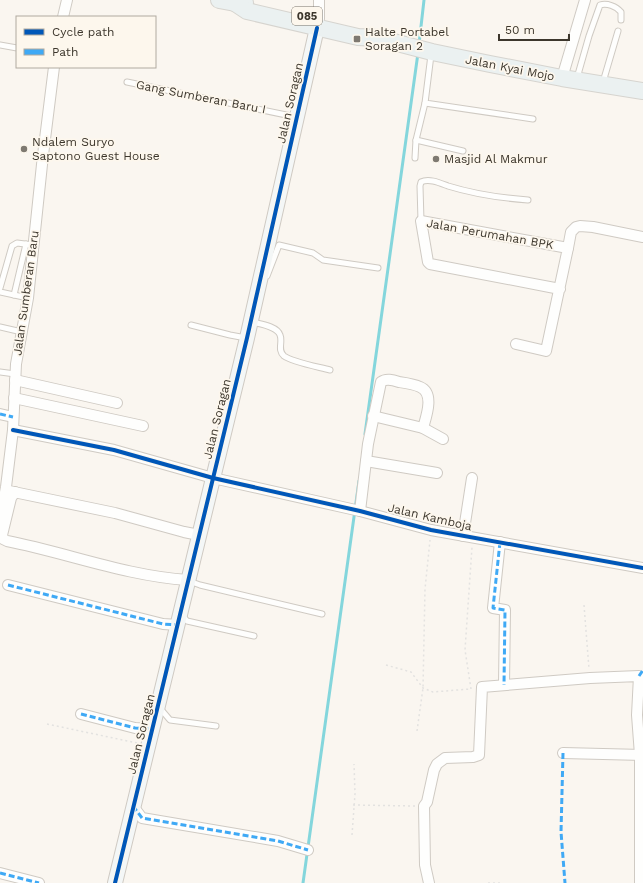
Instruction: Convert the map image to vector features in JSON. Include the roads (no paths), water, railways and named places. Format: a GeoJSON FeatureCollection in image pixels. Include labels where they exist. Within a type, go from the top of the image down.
{"type":"FeatureCollection","features":[{"type":"Feature","properties":{"kind":"main road","name":"085"},"geometry":{"type":"LineString","coordinates":[[227,2],[249,3],[318,24]]}},
{"type":"Feature","properties":{"kind":"main road","name":"Jalan Kyai Mojo"},"geometry":{"type":"LineString","coordinates":[[318,24],[361,28],[378,38],[425,50],[569,80],[643,92]]}},
{"type":"Feature","properties":{"kind":"street"},"geometry":{"type":"LineString","coordinates":[[63,16],[67,0]]}},
{"type":"Feature","properties":{"kind":"street"},"geometry":{"type":"LineString","coordinates":[[318,24],[320,0]]}},
{"type":"Feature","properties":{"kind":"street"},"geometry":{"type":"LineString","coordinates":[[569,80],[585,0]]}},
{"type":"Feature","properties":{"kind":"street","name":"Jalan Soragan"},"geometry":{"type":"LineString","coordinates":[[115,883],[247,338],[318,24]]}},
{"type":"Feature","properties":{"kind":"street","name":"Jalan Sumberan Baru"},"geometry":{"type":"LineString","coordinates":[[0,520],[6,489],[13,430],[15,377],[28,298],[29,244],[54,68]]}},
{"type":"Feature","properties":{"kind":"street","name":"Jalan Perumahan BPK"},"geometry":{"type":"LineString","coordinates":[[560,289],[430,264],[428,262],[421,221],[568,248]]}},
{"type":"Feature","properties":{"kind":"street","name":"Jalan Perumahan BPK"},"geometry":{"type":"LineString","coordinates":[[516,344],[546,351],[571,232],[576,227],[593,227],[643,237]]}},
{"type":"Feature","properties":{"kind":"street"},"geometry":{"type":"LineString","coordinates":[[15,377],[117,403]]}},
{"type":"Feature","properties":{"kind":"street"},"geometry":{"type":"LineString","coordinates":[[354,510],[366,461],[373,416],[380,383],[382,380],[390,380],[420,386],[424,390],[428,400],[427,414],[423,428]]}},
{"type":"Feature","properties":{"kind":"street"},"geometry":{"type":"LineString","coordinates":[[14,398],[143,426]]}},
{"type":"Feature","properties":{"kind":"street"},"geometry":{"type":"LineString","coordinates":[[0,414],[13,417]]}},
{"type":"Feature","properties":{"kind":"street"},"geometry":{"type":"LineString","coordinates":[[373,416],[423,428],[443,439]]}},
{"type":"Feature","properties":{"kind":"street","name":"Jalan Kamboja"},"geometry":{"type":"LineString","coordinates":[[13,430],[114,450],[213,478],[354,510],[431,530],[643,568]]}},
{"type":"Feature","properties":{"kind":"street"},"geometry":{"type":"LineString","coordinates":[[366,461],[437,473]]}},
{"type":"Feature","properties":{"kind":"street"},"geometry":{"type":"LineString","coordinates":[[468,537],[472,478]]}},
{"type":"Feature","properties":{"kind":"street"},"geometry":{"type":"LineString","coordinates":[[6,489],[200,535]]}},
{"type":"Feature","properties":{"kind":"street"},"geometry":{"type":"LineString","coordinates":[[6,489],[11,498],[2,535],[3,539],[127,571],[171,579],[188,580]]}},
{"type":"Feature","properties":{"kind":"street"},"geometry":{"type":"LineString","coordinates":[[500,542],[493,608],[505,610],[504,685]]}},
{"type":"Feature","properties":{"kind":"street"},"geometry":{"type":"LineString","coordinates":[[8,585],[163,624],[179,619]]}},
{"type":"Feature","properties":{"kind":"street"},"geometry":{"type":"LineString","coordinates":[[429,883],[424,860],[424,806],[427,802],[434,770],[437,764],[445,758],[479,755],[482,687],[590,678],[640,676],[637,715],[641,755],[642,826],[640,883]]}},
{"type":"Feature","properties":{"kind":"street"},"geometry":{"type":"LineString","coordinates":[[81,714],[135,728],[152,729]]}},
{"type":"Feature","properties":{"kind":"street"},"geometry":{"type":"LineString","coordinates":[[563,753],[641,755]]}},
{"type":"Feature","properties":{"kind":"street"},"geometry":{"type":"LineString","coordinates":[[133,806],[142,818],[278,841],[308,850]]}},
{"type":"Feature","properties":{"kind":"street"},"geometry":{"type":"LineString","coordinates":[[0,873],[39,883]]}},
{"type":"Feature","properties":{"kind":"lane"},"geometry":{"type":"LineString","coordinates":[[569,80],[589,36],[600,6],[606,4],[618,7],[621,12],[621,20]]}},
{"type":"Feature","properties":{"kind":"lane"},"geometry":{"type":"LineString","coordinates":[[602,85],[618,31]]}},
{"type":"Feature","properties":{"kind":"lane"},"geometry":{"type":"LineString","coordinates":[[0,45],[16,48]]}},
{"type":"Feature","properties":{"kind":"lane"},"geometry":{"type":"LineString","coordinates":[[415,158],[416,140],[425,102],[425,50]]}},
{"type":"Feature","properties":{"kind":"lane","name":"Gang Sumberan Baru I"},"geometry":{"type":"LineString","coordinates":[[127,82],[298,117]]}},
{"type":"Feature","properties":{"kind":"lane"},"geometry":{"type":"LineString","coordinates":[[425,102],[533,119]]}},
{"type":"Feature","properties":{"kind":"lane"},"geometry":{"type":"LineString","coordinates":[[416,140],[463,151]]}},
{"type":"Feature","properties":{"kind":"lane"},"geometry":{"type":"LineString","coordinates":[[421,221],[420,186],[421,182],[423,181],[432,180],[470,192],[528,200]]}},
{"type":"Feature","properties":{"kind":"lane"},"geometry":{"type":"LineString","coordinates":[[0,288],[12,246],[17,243],[29,244],[16,295]]}},
{"type":"Feature","properties":{"kind":"lane"},"geometry":{"type":"LineString","coordinates":[[330,370],[284,356],[280,351],[280,335],[278,331],[251,321],[279,245],[313,253],[322,260],[378,268]]}},
{"type":"Feature","properties":{"kind":"lane"},"geometry":{"type":"LineString","coordinates":[[0,292],[28,298]]}},
{"type":"Feature","properties":{"kind":"lane"},"geometry":{"type":"LineString","coordinates":[[191,324],[230,335],[247,338]]}},
{"type":"Feature","properties":{"kind":"lane"},"geometry":{"type":"LineString","coordinates":[[0,327],[22,332]]}},
{"type":"Feature","properties":{"kind":"lane"},"geometry":{"type":"LineString","coordinates":[[0,372],[15,377]]}},
{"type":"Feature","properties":{"kind":"lane"},"geometry":{"type":"LineString","coordinates":[[188,580],[200,585],[322,614]]}},
{"type":"Feature","properties":{"kind":"lane"},"geometry":{"type":"LineString","coordinates":[[179,619],[254,636]]}},
{"type":"Feature","properties":{"kind":"lane"},"geometry":{"type":"LineString","coordinates":[[158,705],[170,720],[216,726]]}},
{"type":"Feature","properties":{"kind":"waterway"},"geometry":{"type":"LineString","coordinates":[[419,44],[424,0]]}},
{"type":"Feature","properties":{"kind":"waterway"},"geometry":{"type":"LineString","coordinates":[[365,434],[418,53]]}},
{"type":"Feature","properties":{"kind":"waterway"},"geometry":{"type":"LineString","coordinates":[[303,883],[359,481]]}},
{"type":"Feature","properties":{"kind":"place","name":"Halte Portabel Soragan 2"},"geometry":{"type":"Point","coordinates":[357,39]}},
{"type":"Feature","properties":{"kind":"place","name":"Ndalem Suryo Saptono Guest House"},"geometry":{"type":"Point","coordinates":[24,149]}},
{"type":"Feature","properties":{"kind":"place","name":"Masjid Al Makmur"},"geometry":{"type":"Point","coordinates":[436,159]}}]}
